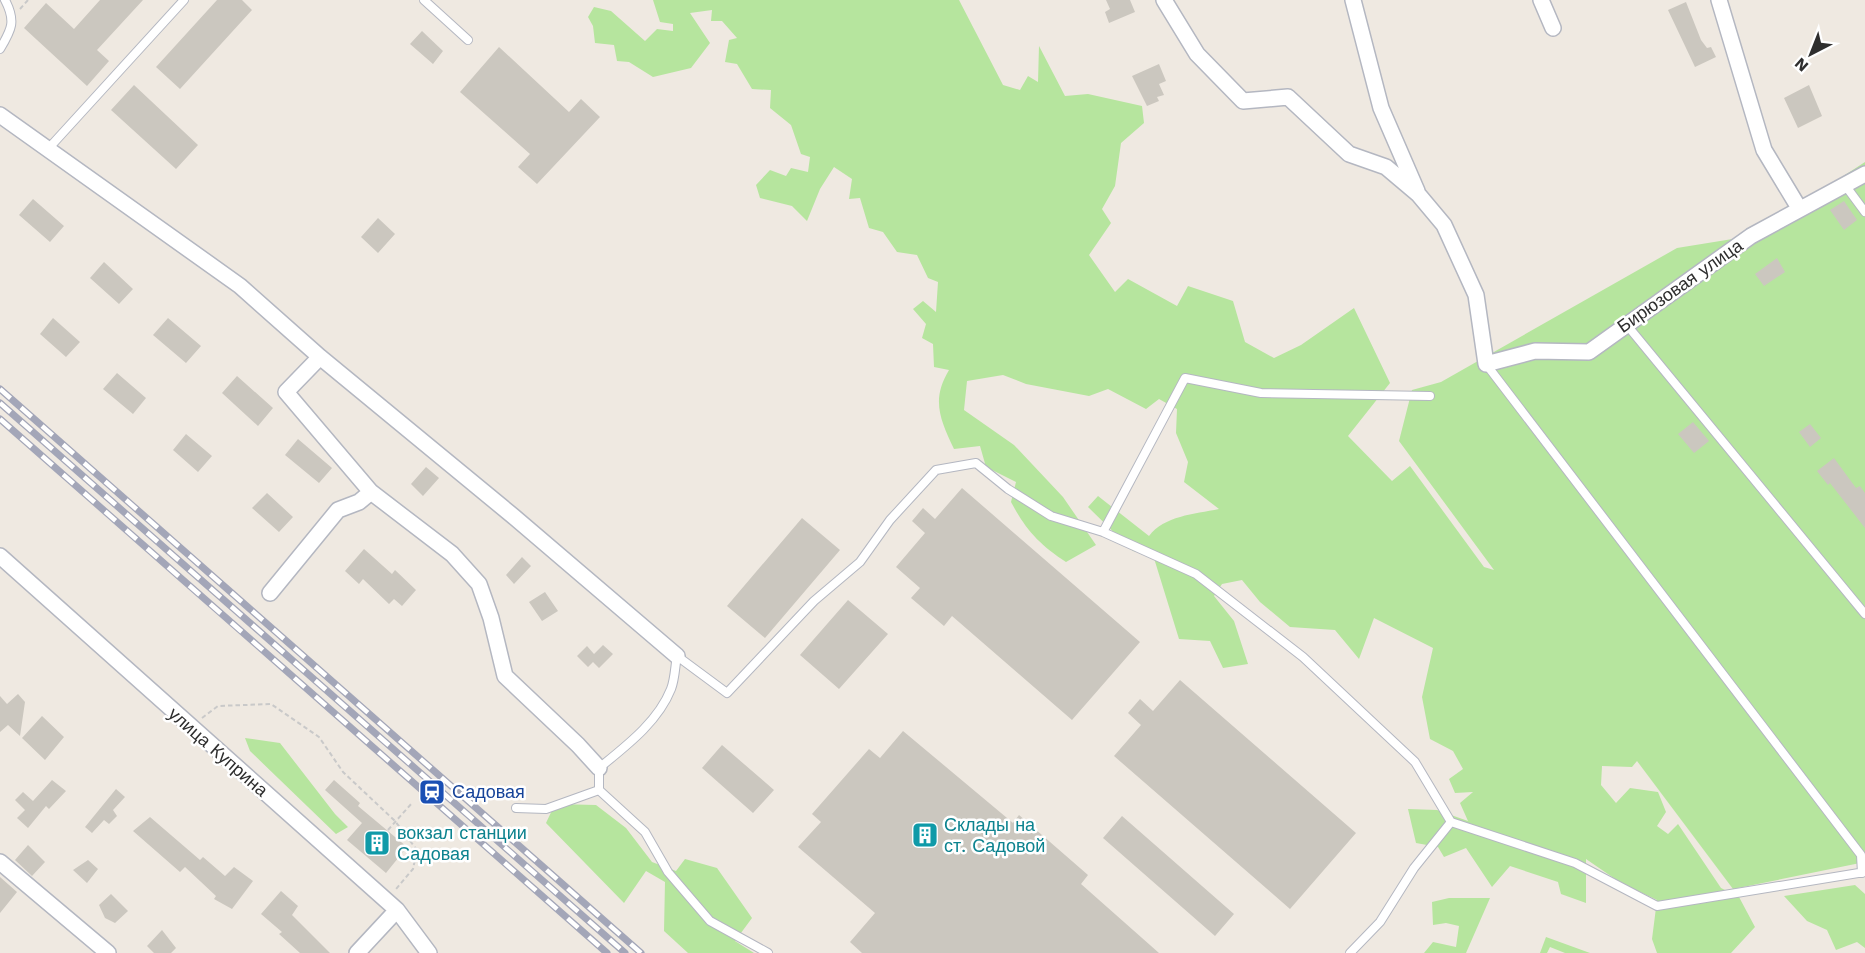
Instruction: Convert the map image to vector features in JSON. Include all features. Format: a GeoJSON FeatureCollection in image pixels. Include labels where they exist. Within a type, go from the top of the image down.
{"type":"FeatureCollection","features":[{"type":"Feature","properties":{"kind":"street"},"geometry":{"type":"LineString","coordinates":[[1164,0],[1197,54],[1243,101],[1288,97],[1349,154],[1386,167],[1418,194],[1444,225],[1476,295],[1486,364]]}},
{"type":"Feature","properties":{"kind":"street"},"geometry":{"type":"LineString","coordinates":[[1353,0],[1381,108],[1418,194]]}},
{"type":"Feature","properties":{"kind":"street"},"geometry":{"type":"LineString","coordinates":[[1541,0],[1553,28]]}},
{"type":"Feature","properties":{"kind":"street"},"geometry":{"type":"LineString","coordinates":[[1719,0],[1764,150],[1799,208]]}},
{"type":"Feature","properties":{"kind":"street"},"geometry":{"type":"LineString","coordinates":[[3,117],[240,286],[320,357],[513,516],[677,656]]}},
{"type":"Feature","properties":{"kind":"street","name":"Бирюзовая улица"},"geometry":{"type":"LineString","coordinates":[[1486,364],[1534,351],[1589,352],[1751,236],[1865,174]]}},
{"type":"Feature","properties":{"kind":"street"},"geometry":{"type":"LineString","coordinates":[[320,357],[286,392],[371,492],[452,554],[479,584],[491,618],[505,676],[599,768]]}},
{"type":"Feature","properties":{"kind":"street"},"geometry":{"type":"LineString","coordinates":[[270,593],[338,510],[359,502],[371,492]]}},
{"type":"Feature","properties":{"kind":"street","name":"улица Куприна"},"geometry":{"type":"LineString","coordinates":[[0,556],[392,905],[429,953]]}},
{"type":"Feature","properties":{"kind":"street"},"geometry":{"type":"LineString","coordinates":[[0,862],[108,953]]}},
{"type":"Feature","properties":{"kind":"street"},"geometry":{"type":"LineString","coordinates":[[357,953],[392,905]]}},
{"type":"Feature","properties":{"kind":"lane"},"geometry":{"type":"LineString","coordinates":[[0,49],[9,33],[13,16],[5,0]]}},
{"type":"Feature","properties":{"kind":"lane"},"geometry":{"type":"LineString","coordinates":[[48,149],[184,0]]}},
{"type":"Feature","properties":{"kind":"lane"},"geometry":{"type":"LineString","coordinates":[[424,0],[468,40]]}},
{"type":"Feature","properties":{"kind":"lane"},"geometry":{"type":"LineString","coordinates":[[1844,184],[1865,212]]}},
{"type":"Feature","properties":{"kind":"lane"},"geometry":{"type":"LineString","coordinates":[[1626,324],[1865,614]]}},
{"type":"Feature","properties":{"kind":"lane"},"geometry":{"type":"LineString","coordinates":[[768,953],[710,921],[668,872],[645,832],[599,790],[599,768],[635,739],[658,712],[671,688],[677,656],[727,693],[814,601],[860,562],[890,520],[936,470],[976,463],[1008,489],[1051,516],[1103,532],[1196,574],[1303,657],[1415,762],[1451,822],[1575,863],[1657,906],[1863,872],[1861,855],[1486,364]]}},
{"type":"Feature","properties":{"kind":"lane"},"geometry":{"type":"LineString","coordinates":[[1103,532],[1185,378],[1261,393],[1430,396]]}},
{"type":"Feature","properties":{"kind":"lane"},"geometry":{"type":"LineString","coordinates":[[516,808],[546,809],[599,790]]}},
{"type":"Feature","properties":{"kind":"lane"},"geometry":{"type":"LineString","coordinates":[[1350,953],[1380,922],[1414,868],[1451,822]]}},
{"type":"Feature","properties":{"kind":"path"},"geometry":{"type":"LineString","coordinates":[[190,727],[218,706],[271,704],[319,737],[343,772],[395,821],[417,850],[413,869],[392,905]]}},
{"type":"Feature","properties":{"kind":"path"},"geometry":{"type":"LineString","coordinates":[[388,830],[412,803]]}},
{"type":"Feature","properties":{"kind":"green space"},"geometry":{"type":"Polygon","coordinates":[[[653,0],[959,0],[1003,85],[1020,90],[1028,76],[1038,82],[1039,46],[1065,96],[1088,94],[1142,106],[1144,123],[1121,143],[1115,186],[1102,209],[1111,223],[1089,255],[1115,292],[1128,279],[1177,306],[1188,286],[1233,301],[1245,342],[1274,358],[1301,345],[1354,308],[1390,383],[1348,436],[1392,481],[1410,466],[1484,567],[1494,570],[1399,441],[1412,390],[1441,382],[1677,248],[1751,236],[1865,162],[1865,862],[1733,889],[1637,761],[1632,767],[1602,766],[1601,785],[1616,803],[1630,788],[1658,792],[1666,812],[1657,826],[1668,834],[1678,824],[1721,888],[1739,897],[1755,927],[1731,953],[1657,953],[1652,939],[1657,900],[1621,883],[1586,859],[1586,903],[1561,894],[1558,882],[1510,866],[1492,887],[1466,848],[1444,857],[1438,847],[1416,843],[1408,809],[1437,810],[1468,821],[1460,803],[1473,792],[1455,793],[1449,779],[1463,769],[1453,751],[1430,739],[1422,697],[1433,648],[1374,618],[1359,659],[1335,630],[1290,627],[1260,602],[1242,580],[1222,584],[1214,596],[1234,621],[1248,664],[1223,668],[1210,641],[1179,639],[1153,555],[1133,551],[1088,507],[1098,496],[1149,536],[1155,529],[1171,520],[1219,509],[1184,482],[1188,462],[1176,433],[1177,409],[1159,399],[1146,409],[1108,389],[1089,396],[1026,384],[1003,375],[967,381],[964,410],[1014,445],[1063,497],[1096,545],[1066,562],[1048,549],[1028,529],[1011,502],[1016,482],[986,467],[980,446],[954,449],[949,438],[942,419],[939,400],[943,381],[949,370],[934,367],[933,344],[922,338],[926,324],[913,309],[923,301],[936,312],[938,282],[928,278],[917,255],[897,252],[883,232],[869,228],[860,198],[849,199],[852,179],[834,167],[820,189],[807,221],[792,206],[760,198],[756,185],[770,170],[786,176],[791,168],[808,172],[810,157],[801,154],[791,125],[770,108],[771,90],[752,89],[737,64],[725,62],[729,40],[737,38],[722,21],[711,21],[712,10],[690,13],[710,43],[691,68],[653,77],[629,62],[617,61],[614,45],[595,43],[593,26],[588,17],[594,7],[611,11],[645,41],[657,29],[673,31],[673,24],[660,22],[653,0]]]}},
{"type":"Feature","properties":{"kind":"green space"},"geometry":{"type":"Polygon","coordinates":[[[245,738],[280,743],[335,814],[348,827],[336,834],[250,751],[245,738]]]}},
{"type":"Feature","properties":{"kind":"green space"},"geometry":{"type":"Polygon","coordinates":[[[555,804],[596,805],[626,828],[652,862],[676,871],[685,859],[717,868],[752,918],[735,941],[754,953],[688,953],[664,931],[665,882],[646,871],[624,903],[546,823],[555,804]]]}},
{"type":"Feature","properties":{"kind":"green space"},"geometry":{"type":"Polygon","coordinates":[[[1855,885],[1865,894],[1865,948],[1857,942],[1836,950],[1827,930],[1807,921],[1784,896],[1855,885]]]}},
{"type":"Feature","properties":{"kind":"green space"},"geometry":{"type":"Polygon","coordinates":[[[1449,898],[1490,898],[1466,953],[1424,953],[1433,942],[1456,947],[1459,926],[1446,923],[1433,925],[1432,902],[1449,898]]]}},
{"type":"Feature","properties":{"kind":"green space"},"geometry":{"type":"Polygon","coordinates":[[[1546,937],[1590,953],[1565,953],[1550,947],[1547,953],[1540,953],[1546,937]]]}},
{"type":"Feature","properties":{"kind":"building"},"geometry":{"type":"Polygon","coordinates":[[[100,0],[143,0],[97,50],[109,61],[87,86],[24,28],[46,3],[74,29],[100,0]]]}},
{"type":"Feature","properties":{"kind":"building"},"geometry":{"type":"Polygon","coordinates":[[[217,0],[242,0],[252,10],[180,89],[156,67],[217,0]]]}},
{"type":"Feature","properties":{"kind":"building"},"geometry":{"type":"Polygon","coordinates":[[[1106,0],[1130,0],[1135,12],[1109,23],[1105,12],[1110,9],[1106,0]]]}},
{"type":"Feature","properties":{"kind":"building"},"geometry":{"type":"Polygon","coordinates":[[[1686,2],[1701,40],[1707,48],[1711,47],[1716,57],[1695,67],[1668,10],[1686,2]]]}},
{"type":"Feature","properties":{"kind":"building"},"geometry":{"type":"Polygon","coordinates":[[[422,31],[443,51],[433,64],[410,44],[422,31]]]}},
{"type":"Feature","properties":{"kind":"building"},"geometry":{"type":"Polygon","coordinates":[[[499,47],[569,112],[581,99],[600,117],[537,184],[518,167],[530,154],[460,92],[499,47]]]}},
{"type":"Feature","properties":{"kind":"building"},"geometry":{"type":"Polygon","coordinates":[[[1159,64],[1166,81],[1159,84],[1164,95],[1157,97],[1159,101],[1147,106],[1132,76],[1159,64]]]}},
{"type":"Feature","properties":{"kind":"building"},"geometry":{"type":"Polygon","coordinates":[[[134,85],[198,145],[176,169],[111,110],[134,85]]]}},
{"type":"Feature","properties":{"kind":"building"},"geometry":{"type":"Polygon","coordinates":[[[1809,85],[1822,116],[1798,128],[1784,98],[1809,85]]]}},
{"type":"Feature","properties":{"kind":"building"},"geometry":{"type":"Polygon","coordinates":[[[33,199],[64,226],[50,242],[19,215],[33,199]]]}},
{"type":"Feature","properties":{"kind":"building"},"geometry":{"type":"Polygon","coordinates":[[[1844,201],[1857,220],[1844,230],[1830,210],[1844,201]]]}},
{"type":"Feature","properties":{"kind":"building"},"geometry":{"type":"Polygon","coordinates":[[[378,218],[395,234],[378,253],[361,237],[378,218]]]}},
{"type":"Feature","properties":{"kind":"building"},"geometry":{"type":"Polygon","coordinates":[[[1777,258],[1785,272],[1764,286],[1755,274],[1777,258]]]}},
{"type":"Feature","properties":{"kind":"building"},"geometry":{"type":"Polygon","coordinates":[[[104,262],[133,289],[119,304],[90,278],[104,262]]]}},
{"type":"Feature","properties":{"kind":"building"},"geometry":{"type":"Polygon","coordinates":[[[53,318],[80,342],[66,357],[40,334],[53,318]]]}},
{"type":"Feature","properties":{"kind":"building"},"geometry":{"type":"Polygon","coordinates":[[[168,318],[201,346],[186,363],[153,335],[168,318]]]}},
{"type":"Feature","properties":{"kind":"building"},"geometry":{"type":"Polygon","coordinates":[[[117,373],[146,398],[133,414],[103,389],[117,373]]]}},
{"type":"Feature","properties":{"kind":"building"},"geometry":{"type":"Polygon","coordinates":[[[237,376],[273,408],[258,426],[222,393],[237,376]]]}},
{"type":"Feature","properties":{"kind":"building"},"geometry":{"type":"Polygon","coordinates":[[[1693,422],[1709,441],[1694,453],[1678,434],[1693,422]]]}},
{"type":"Feature","properties":{"kind":"building"},"geometry":{"type":"Polygon","coordinates":[[[1810,424],[1821,438],[1810,447],[1799,432],[1810,424]]]}},
{"type":"Feature","properties":{"kind":"building"},"geometry":{"type":"Polygon","coordinates":[[[186,434],[212,456],[198,472],[173,450],[186,434]]]}},
{"type":"Feature","properties":{"kind":"building"},"geometry":{"type":"Polygon","coordinates":[[[298,439],[332,468],[319,483],[285,455],[298,439]]]}},
{"type":"Feature","properties":{"kind":"building"},"geometry":{"type":"Polygon","coordinates":[[[1834,458],[1856,488],[1860,486],[1865,493],[1865,528],[1830,483],[1828,485],[1817,471],[1834,458]]]}},
{"type":"Feature","properties":{"kind":"building"},"geometry":{"type":"Polygon","coordinates":[[[426,467],[439,478],[423,496],[411,484],[426,467]]]}},
{"type":"Feature","properties":{"kind":"building"},"geometry":{"type":"Polygon","coordinates":[[[962,488],[1140,642],[1072,720],[952,616],[944,626],[911,598],[920,588],[896,567],[925,533],[912,521],[923,508],[935,519],[962,488]]]}},
{"type":"Feature","properties":{"kind":"building"},"geometry":{"type":"Polygon","coordinates":[[[267,493],[293,517],[279,532],[252,508],[267,493]]]}},
{"type":"Feature","properties":{"kind":"building"},"geometry":{"type":"Polygon","coordinates":[[[802,518],[840,550],[765,638],[727,606],[802,518]]]}},
{"type":"Feature","properties":{"kind":"building"},"geometry":{"type":"Polygon","coordinates":[[[364,549],[392,574],[395,570],[416,590],[402,606],[394,599],[389,604],[363,579],[359,584],[345,571],[364,549]]]}},
{"type":"Feature","properties":{"kind":"building"},"geometry":{"type":"Polygon","coordinates":[[[522,557],[531,566],[514,584],[506,575],[522,557]]]}},
{"type":"Feature","properties":{"kind":"building"},"geometry":{"type":"Polygon","coordinates":[[[545,592],[558,611],[542,621],[529,602],[545,592]]]}},
{"type":"Feature","properties":{"kind":"building"},"geometry":{"type":"Polygon","coordinates":[[[848,600],[888,634],[839,689],[800,655],[848,600]]]}},
{"type":"Feature","properties":{"kind":"building"},"geometry":{"type":"Polygon","coordinates":[[[603,645],[613,654],[599,668],[593,662],[588,667],[577,656],[587,646],[594,654],[603,645]]]}},
{"type":"Feature","properties":{"kind":"building"},"geometry":{"type":"Polygon","coordinates":[[[1180,680],[1356,833],[1290,909],[1114,756],[1141,725],[1128,713],[1140,699],[1153,711],[1180,680]]]}},
{"type":"Feature","properties":{"kind":"building"},"geometry":{"type":"Polygon","coordinates":[[[18,694],[25,702],[20,736],[8,725],[0,732],[0,696],[7,704],[18,694]]]}},
{"type":"Feature","properties":{"kind":"building"},"geometry":{"type":"Polygon","coordinates":[[[42,716],[64,737],[45,760],[22,738],[42,716]]]}},
{"type":"Feature","properties":{"kind":"building","name":"Склады на ст. Садовой"},"geometry":{"type":"Polygon","coordinates":[[[903,731],[1013,823],[1019,815],[1088,875],[1081,884],[1159,953],[862,953],[850,942],[875,913],[798,847],[821,822],[812,814],[869,749],[880,758],[903,731]]]}},
{"type":"Feature","properties":{"kind":"building"},"geometry":{"type":"Polygon","coordinates":[[[722,745],[774,790],[753,813],[702,768],[722,745]]]}},
{"type":"Feature","properties":{"kind":"building"},"geometry":{"type":"Polygon","coordinates":[[[52,780],[66,791],[49,809],[46,806],[28,828],[17,818],[25,810],[15,800],[23,792],[33,801],[52,780]]]}},
{"type":"Feature","properties":{"kind":"building","name":"вокзал станции Садовая"},"geometry":{"type":"Polygon","coordinates":[[[334,780],[360,803],[358,806],[407,847],[386,873],[347,840],[362,823],[325,790],[334,780]]]}},
{"type":"Feature","properties":{"kind":"building"},"geometry":{"type":"Polygon","coordinates":[[[116,789],[125,797],[113,810],[117,816],[109,824],[104,820],[92,833],[85,827],[116,789]]]}},
{"type":"Feature","properties":{"kind":"building"},"geometry":{"type":"Polygon","coordinates":[[[1122,816],[1234,914],[1215,936],[1103,838],[1122,816]]]}},
{"type":"Feature","properties":{"kind":"building"},"geometry":{"type":"Polygon","coordinates":[[[150,817],[200,860],[203,857],[225,876],[234,867],[253,881],[232,909],[214,899],[216,896],[185,867],[180,872],[133,831],[150,817]]]}},
{"type":"Feature","properties":{"kind":"building"},"geometry":{"type":"Polygon","coordinates":[[[28,845],[45,862],[32,876],[15,860],[28,845]]]}},
{"type":"Feature","properties":{"kind":"building"},"geometry":{"type":"Polygon","coordinates":[[[88,860],[98,869],[87,883],[73,870],[88,860]]]}},
{"type":"Feature","properties":{"kind":"building"},"geometry":{"type":"Polygon","coordinates":[[[0,877],[17,892],[0,913],[0,877]]]}},
{"type":"Feature","properties":{"kind":"building"},"geometry":{"type":"Polygon","coordinates":[[[281,891],[298,906],[292,915],[330,953],[300,953],[279,934],[282,932],[261,914],[281,891]]]}},
{"type":"Feature","properties":{"kind":"building"},"geometry":{"type":"Polygon","coordinates":[[[111,894],[128,911],[115,923],[105,918],[99,905],[111,894]]]}},
{"type":"Feature","properties":{"kind":"building"},"geometry":{"type":"Polygon","coordinates":[[[162,930],[176,948],[171,953],[154,953],[147,946],[162,930]]]}},
{"type":"Feature","properties":{"kind":"railway"},"geometry":{"type":"LineString","coordinates":[[0,389],[641,953]]}},
{"type":"Feature","properties":{"kind":"railway"},"geometry":{"type":"LineString","coordinates":[[0,403],[625,953]]}},
{"type":"Feature","properties":{"kind":"railway"},"geometry":{"type":"LineString","coordinates":[[0,419],[607,953]]}},
{"type":"Feature","properties":{"kind":"place","name":"Садовая"},"geometry":{"type":"Point","coordinates":[432,792]}},
{"type":"Feature","properties":{"kind":"place","name":"Склады на ст. Садовой"},"geometry":{"type":"Point","coordinates":[925,835]}},
{"type":"Feature","properties":{"kind":"place","name":"вокзал станции Садовая"},"geometry":{"type":"Point","coordinates":[377,843]}}]}
